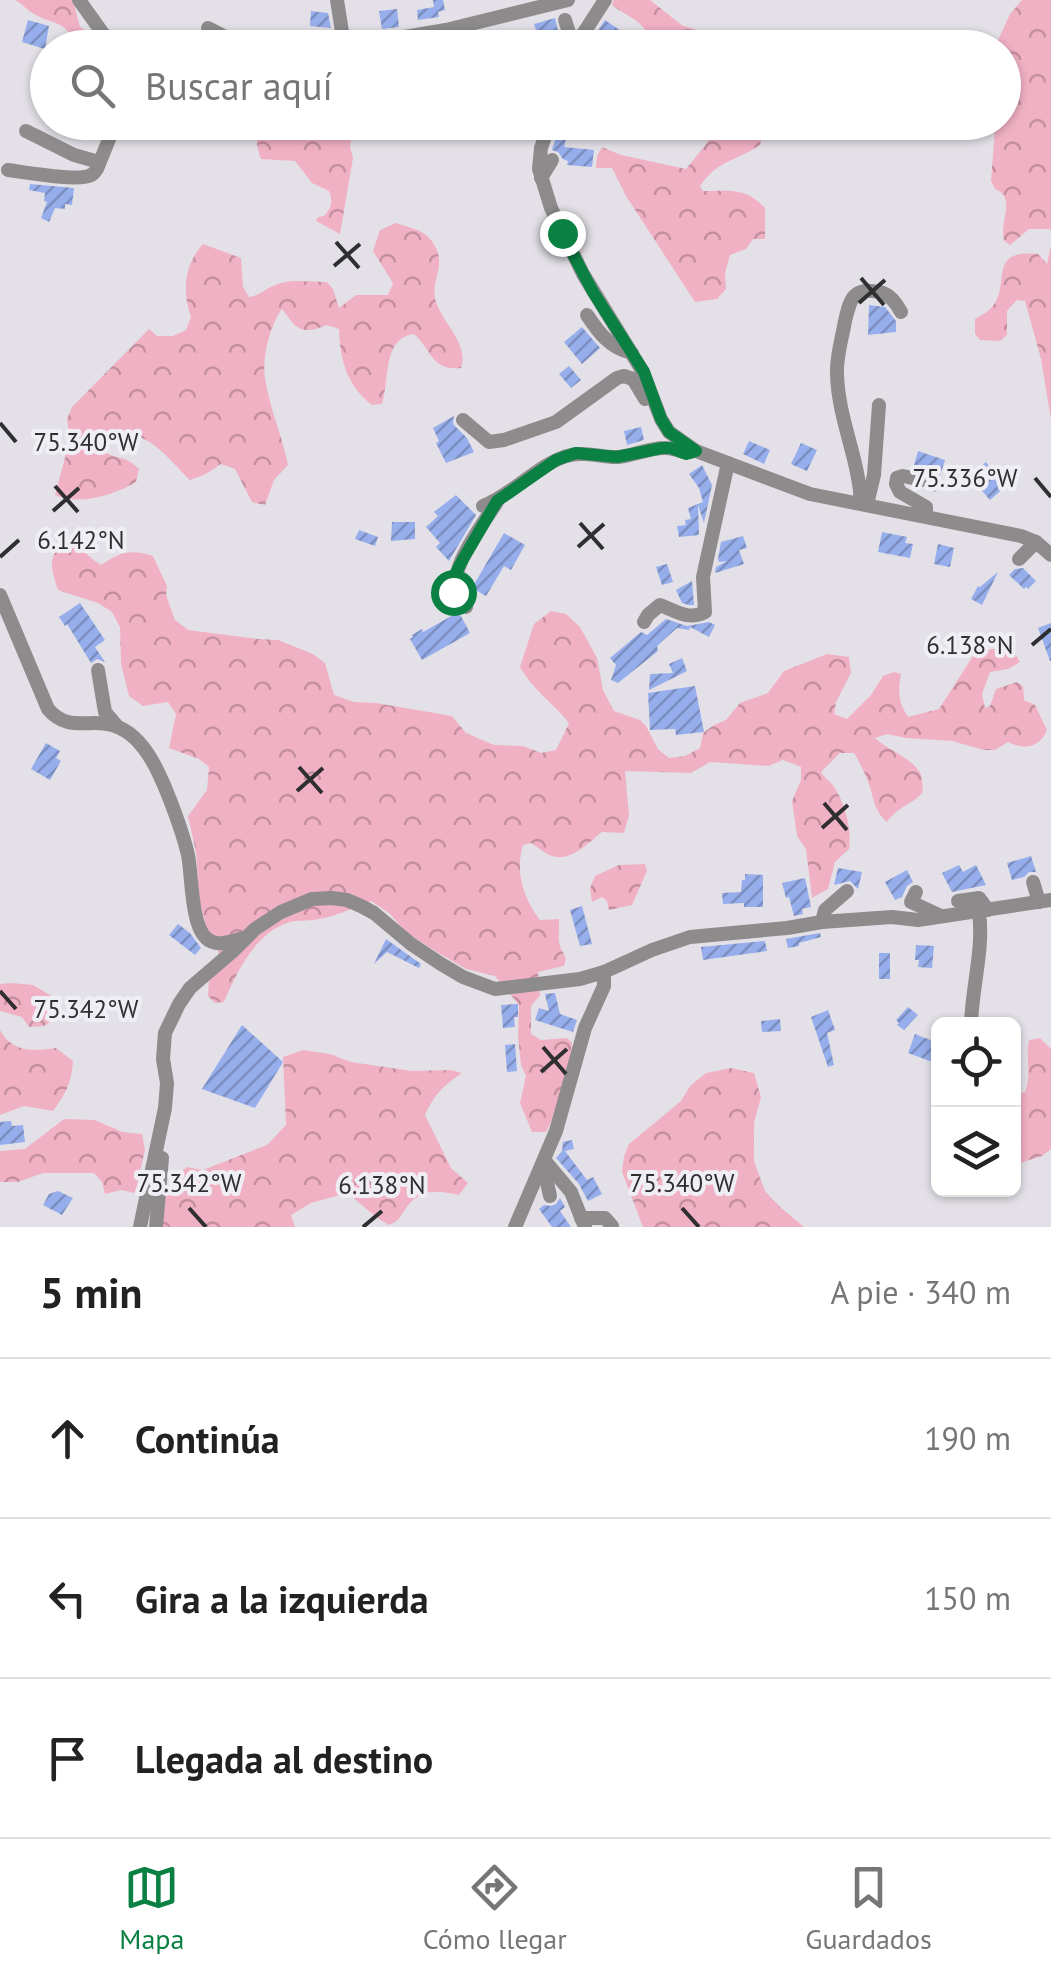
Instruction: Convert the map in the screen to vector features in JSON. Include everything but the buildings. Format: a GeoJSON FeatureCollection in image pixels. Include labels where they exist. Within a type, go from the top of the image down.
{"type":"FeatureCollection","features":[{"type":"Feature","properties":{"kind":"street"},"geometry":{"type":"LineString","coordinates":[[79,0],[100,30]]}},
{"type":"Feature","properties":{"kind":"street"},"geometry":{"type":"LineString","coordinates":[[337,0],[342,30]]}},
{"type":"Feature","properties":{"kind":"street"},"geometry":{"type":"LineString","coordinates":[[585,30],[605,0]]}},
{"type":"Feature","properties":{"kind":"street"},"geometry":{"type":"LineString","coordinates":[[446,30],[562,1]]}},
{"type":"Feature","properties":{"kind":"street"},"geometry":{"type":"LineString","coordinates":[[565,20],[568,30]]}},
{"type":"Feature","properties":{"kind":"street"},"geometry":{"type":"LineString","coordinates":[[208,28],[212,30]]}},
{"type":"Feature","properties":{"kind":"street"},"geometry":{"type":"LineString","coordinates":[[26,132],[30,134]]}},
{"type":"Feature","properties":{"kind":"street"},"geometry":{"type":"LineString","coordinates":[[43,140],[99,162]]}},
{"type":"Feature","properties":{"kind":"street"},"geometry":{"type":"LineString","coordinates":[[8,170],[82,178],[92,175],[108,140]]}},
{"type":"Feature","properties":{"kind":"street"},"geometry":{"type":"LineString","coordinates":[[544,140],[539,170],[551,208],[574,257],[644,372],[661,419]]}},
{"type":"Feature","properties":{"kind":"street"},"geometry":{"type":"LineString","coordinates":[[541,178],[552,160]]}},
{"type":"Feature","properties":{"kind":"street"},"geometry":{"type":"LineString","coordinates":[[884,523],[868,504],[836,370],[852,296],[857,292],[884,293],[900,312]]}},
{"type":"Feature","properties":{"kind":"street"},"geometry":{"type":"LineString","coordinates":[[587,315],[614,347],[632,353]]}},
{"type":"Feature","properties":{"kind":"street"},"geometry":{"type":"LineString","coordinates":[[463,420],[489,442],[504,440],[556,422],[605,386],[624,376],[633,378],[669,432],[696,451],[810,494],[926,516],[959,518],[1021,536],[1051,555]]}},
{"type":"Feature","properties":{"kind":"street"},"geometry":{"type":"LineString","coordinates":[[868,504],[880,404]]}},
{"type":"Feature","properties":{"kind":"street"},"geometry":{"type":"LineString","coordinates":[[466,607],[458,604],[453,592],[454,577],[490,504],[563,456],[576,453],[617,457],[662,448],[686,454],[696,451]]}},
{"type":"Feature","properties":{"kind":"street"},"geometry":{"type":"LineString","coordinates":[[725,523],[732,464]]}},
{"type":"Feature","properties":{"kind":"street"},"geometry":{"type":"LineString","coordinates":[[644,622],[660,606],[688,616],[704,612],[701,585],[732,464]]}},
{"type":"Feature","properties":{"kind":"street"},"geometry":{"type":"LineString","coordinates":[[922,480],[902,476],[896,484],[900,492],[926,507],[926,516]]}},
{"type":"Feature","properties":{"kind":"street"},"geometry":{"type":"LineString","coordinates":[[1019,559],[1036,542]]}},
{"type":"Feature","properties":{"kind":"street"},"geometry":{"type":"LineString","coordinates":[[0,595],[48,709],[60,721],[70,724],[117,726]]}},
{"type":"Feature","properties":{"kind":"street"},"geometry":{"type":"LineString","coordinates":[[98,670],[105,712],[144,748],[160,775],[187,852],[198,922],[206,938],[226,944],[246,937]]}},
{"type":"Feature","properties":{"kind":"street"},"geometry":{"type":"LineString","coordinates":[[1032,882],[1044,901]]}},
{"type":"Feature","properties":{"kind":"street"},"geometry":{"type":"LineString","coordinates":[[1044,901],[1051,885]]}},
{"type":"Feature","properties":{"kind":"street"},"geometry":{"type":"LineString","coordinates":[[822,922],[826,910],[846,891]]}},
{"type":"Feature","properties":{"kind":"street"},"geometry":{"type":"LineString","coordinates":[[958,901],[979,898],[983,911],[972,1017]]}},
{"type":"Feature","properties":{"kind":"street"},"geometry":{"type":"LineString","coordinates":[[140,1227],[162,1124],[167,1082],[163,1060],[166,1033],[178,1004],[246,937],[281,912],[312,899],[347,900],[374,913],[441,964],[495,989],[562,982],[604,972],[690,937],[822,922],[892,917],[918,920],[1044,901]]}},
{"type":"Feature","properties":{"kind":"street"},"geometry":{"type":"LineString","coordinates":[[908,899],[942,916]]}},
{"type":"Feature","properties":{"kind":"street"},"geometry":{"type":"LineString","coordinates":[[515,1227],[547,1164],[589,1016],[604,986],[604,972]]}},
{"type":"Feature","properties":{"kind":"street"},"geometry":{"type":"LineString","coordinates":[[156,1227],[162,1124]]}},
{"type":"Feature","properties":{"kind":"street"},"geometry":{"type":"LineString","coordinates":[[547,1164],[550,1196]]}},
{"type":"Feature","properties":{"kind":"street"},"geometry":{"type":"LineString","coordinates":[[547,1164],[592,1222]]}},
{"type":"Feature","properties":{"kind":"green space"},"geometry":{"type":"Polygon","coordinates":[[[14,0],[73,0],[80,27],[84,30],[66,30],[14,0]]]}},
{"type":"Feature","properties":{"kind":"green space"},"geometry":{"type":"Polygon","coordinates":[[[614,0],[650,0],[683,26],[696,30],[645,30],[612,5],[614,0]]]}},
{"type":"Feature","properties":{"kind":"green space"},"geometry":{"type":"Polygon","coordinates":[[[1022,0],[1051,0],[1051,232],[1029,229],[1010,245],[1004,241],[1003,233],[1005,198],[991,181],[994,140],[1021,140],[1021,30],[1003,30],[1022,0]]]}},
{"type":"Feature","properties":{"kind":"green space"},"geometry":{"type":"Polygon","coordinates":[[[257,140],[351,140],[353,158],[340,234],[316,221],[330,207],[329,191],[312,183],[295,161],[261,159],[257,140]]]}},
{"type":"Feature","properties":{"kind":"green space"},"geometry":{"type":"Polygon","coordinates":[[[761,140],[751,151],[721,165],[700,186],[703,191],[737,192],[758,201],[765,208],[765,239],[753,239],[746,249],[730,255],[726,289],[717,299],[695,302],[612,168],[596,168],[602,147],[686,169],[707,143],[761,140]]]}},
{"type":"Feature","properties":{"kind":"green space"},"geometry":{"type":"Polygon","coordinates":[[[396,223],[423,233],[436,249],[436,302],[458,342],[463,359],[461,368],[438,363],[414,334],[404,337],[392,352],[382,404],[372,405],[346,372],[339,329],[327,325],[300,329],[282,309],[271,333],[264,370],[288,465],[274,480],[265,505],[252,502],[235,469],[221,464],[190,480],[156,446],[124,434],[112,435],[103,451],[139,469],[136,482],[96,498],[55,495],[70,439],[67,419],[72,407],[149,329],[157,336],[173,336],[186,330],[191,317],[186,279],[203,244],[241,258],[243,287],[249,297],[285,282],[327,282],[339,308],[356,295],[388,295],[393,283],[373,251],[380,230],[396,223]]]}},
{"type":"Feature","properties":{"kind":"green space"},"geometry":{"type":"Polygon","coordinates":[[[1051,245],[1051,420],[1041,359],[1025,301],[1017,300],[1007,311],[1007,335],[1000,341],[980,340],[975,334],[975,319],[995,303],[1007,261],[1013,256],[1038,254],[1047,264],[1051,245]]]}},
{"type":"Feature","properties":{"kind":"green space"},"geometry":{"type":"Polygon","coordinates":[[[64,539],[101,565],[126,553],[153,556],[167,586],[166,595],[175,620],[188,630],[278,640],[325,663],[334,695],[354,702],[452,716],[466,733],[494,745],[523,746],[541,753],[556,750],[569,723],[520,667],[534,624],[551,611],[566,614],[580,627],[597,658],[603,690],[614,711],[640,720],[658,749],[669,758],[685,756],[700,748],[703,733],[726,720],[740,703],[768,693],[784,671],[827,654],[849,657],[851,673],[834,714],[847,719],[883,676],[894,672],[901,674],[900,696],[908,717],[939,709],[973,656],[991,649],[1012,648],[1020,662],[990,672],[982,694],[985,708],[990,706],[996,689],[1017,682],[1023,686],[1024,700],[1035,705],[1047,730],[1031,746],[1008,742],[995,750],[887,734],[875,738],[913,764],[922,779],[923,792],[887,822],[877,809],[854,753],[840,753],[821,772],[844,807],[849,849],[835,862],[828,889],[812,898],[806,849],[797,836],[792,801],[801,780],[801,767],[783,760],[768,766],[710,762],[691,773],[625,771],[629,815],[624,833],[602,832],[579,850],[559,857],[531,843],[523,845],[520,875],[525,894],[540,920],[559,919],[559,942],[566,958],[564,966],[538,972],[540,995],[531,1006],[531,1034],[541,1040],[567,1038],[572,1043],[551,1122],[546,1132],[532,1132],[520,1103],[526,1076],[518,1037],[519,1005],[495,976],[466,969],[435,951],[371,901],[332,916],[276,928],[248,956],[224,1002],[215,1003],[208,996],[209,980],[221,969],[216,938],[207,930],[199,898],[196,852],[188,816],[207,790],[209,767],[169,748],[176,714],[168,702],[143,706],[129,696],[121,664],[120,627],[112,612],[98,603],[58,590],[52,563],[64,539]]]}},
{"type":"Feature","properties":{"kind":"green space"},"geometry":{"type":"Polygon","coordinates":[[[645,864],[647,871],[632,905],[609,910],[602,897],[592,902],[590,888],[595,876],[619,865],[645,864]]]}},
{"type":"Feature","properties":{"kind":"green space"},"geometry":{"type":"Polygon","coordinates":[[[0,984],[33,985],[50,995],[55,1019],[44,1026],[29,1027],[22,1017],[0,1011],[0,984]]]}},
{"type":"Feature","properties":{"kind":"green space"},"geometry":{"type":"Polygon","coordinates":[[[0,1030],[17,1047],[56,1048],[73,1061],[67,1088],[53,1111],[24,1106],[0,1115],[0,1030]]]}},
{"type":"Feature","properties":{"kind":"green space"},"geometry":{"type":"Polygon","coordinates":[[[1040,1038],[1051,1049],[1051,1149],[1021,1163],[1021,1093],[1025,1092],[1028,1079],[1029,1040],[1040,1038]]]}},
{"type":"Feature","properties":{"kind":"green space"},"geometry":{"type":"Polygon","coordinates":[[[303,1050],[412,1071],[462,1073],[440,1091],[425,1115],[451,1168],[468,1183],[459,1195],[423,1194],[389,1225],[347,1193],[311,1203],[291,1215],[295,1227],[150,1227],[174,1177],[187,1167],[203,1170],[267,1145],[286,1125],[283,1057],[303,1050]]]}},
{"type":"Feature","properties":{"kind":"green space"},"geometry":{"type":"Polygon","coordinates":[[[731,1068],[754,1073],[761,1097],[754,1123],[754,1161],[765,1191],[804,1227],[643,1227],[622,1172],[629,1144],[681,1101],[690,1086],[706,1073],[731,1068]]]}},
{"type":"Feature","properties":{"kind":"green space"},"geometry":{"type":"Polygon","coordinates":[[[64,1119],[95,1120],[122,1132],[142,1134],[145,1150],[135,1193],[121,1190],[105,1194],[94,1173],[43,1173],[18,1182],[0,1182],[0,1151],[25,1149],[64,1119]]]}},
{"type":"Feature","properties":{"kind":"route"},"geometry":{"type":"LineString","coordinates":[[453,592],[454,577],[497,501],[556,460],[576,453],[617,457],[662,448],[686,454],[696,451],[669,432],[661,419],[644,372],[593,292],[562,233]]}}]}
